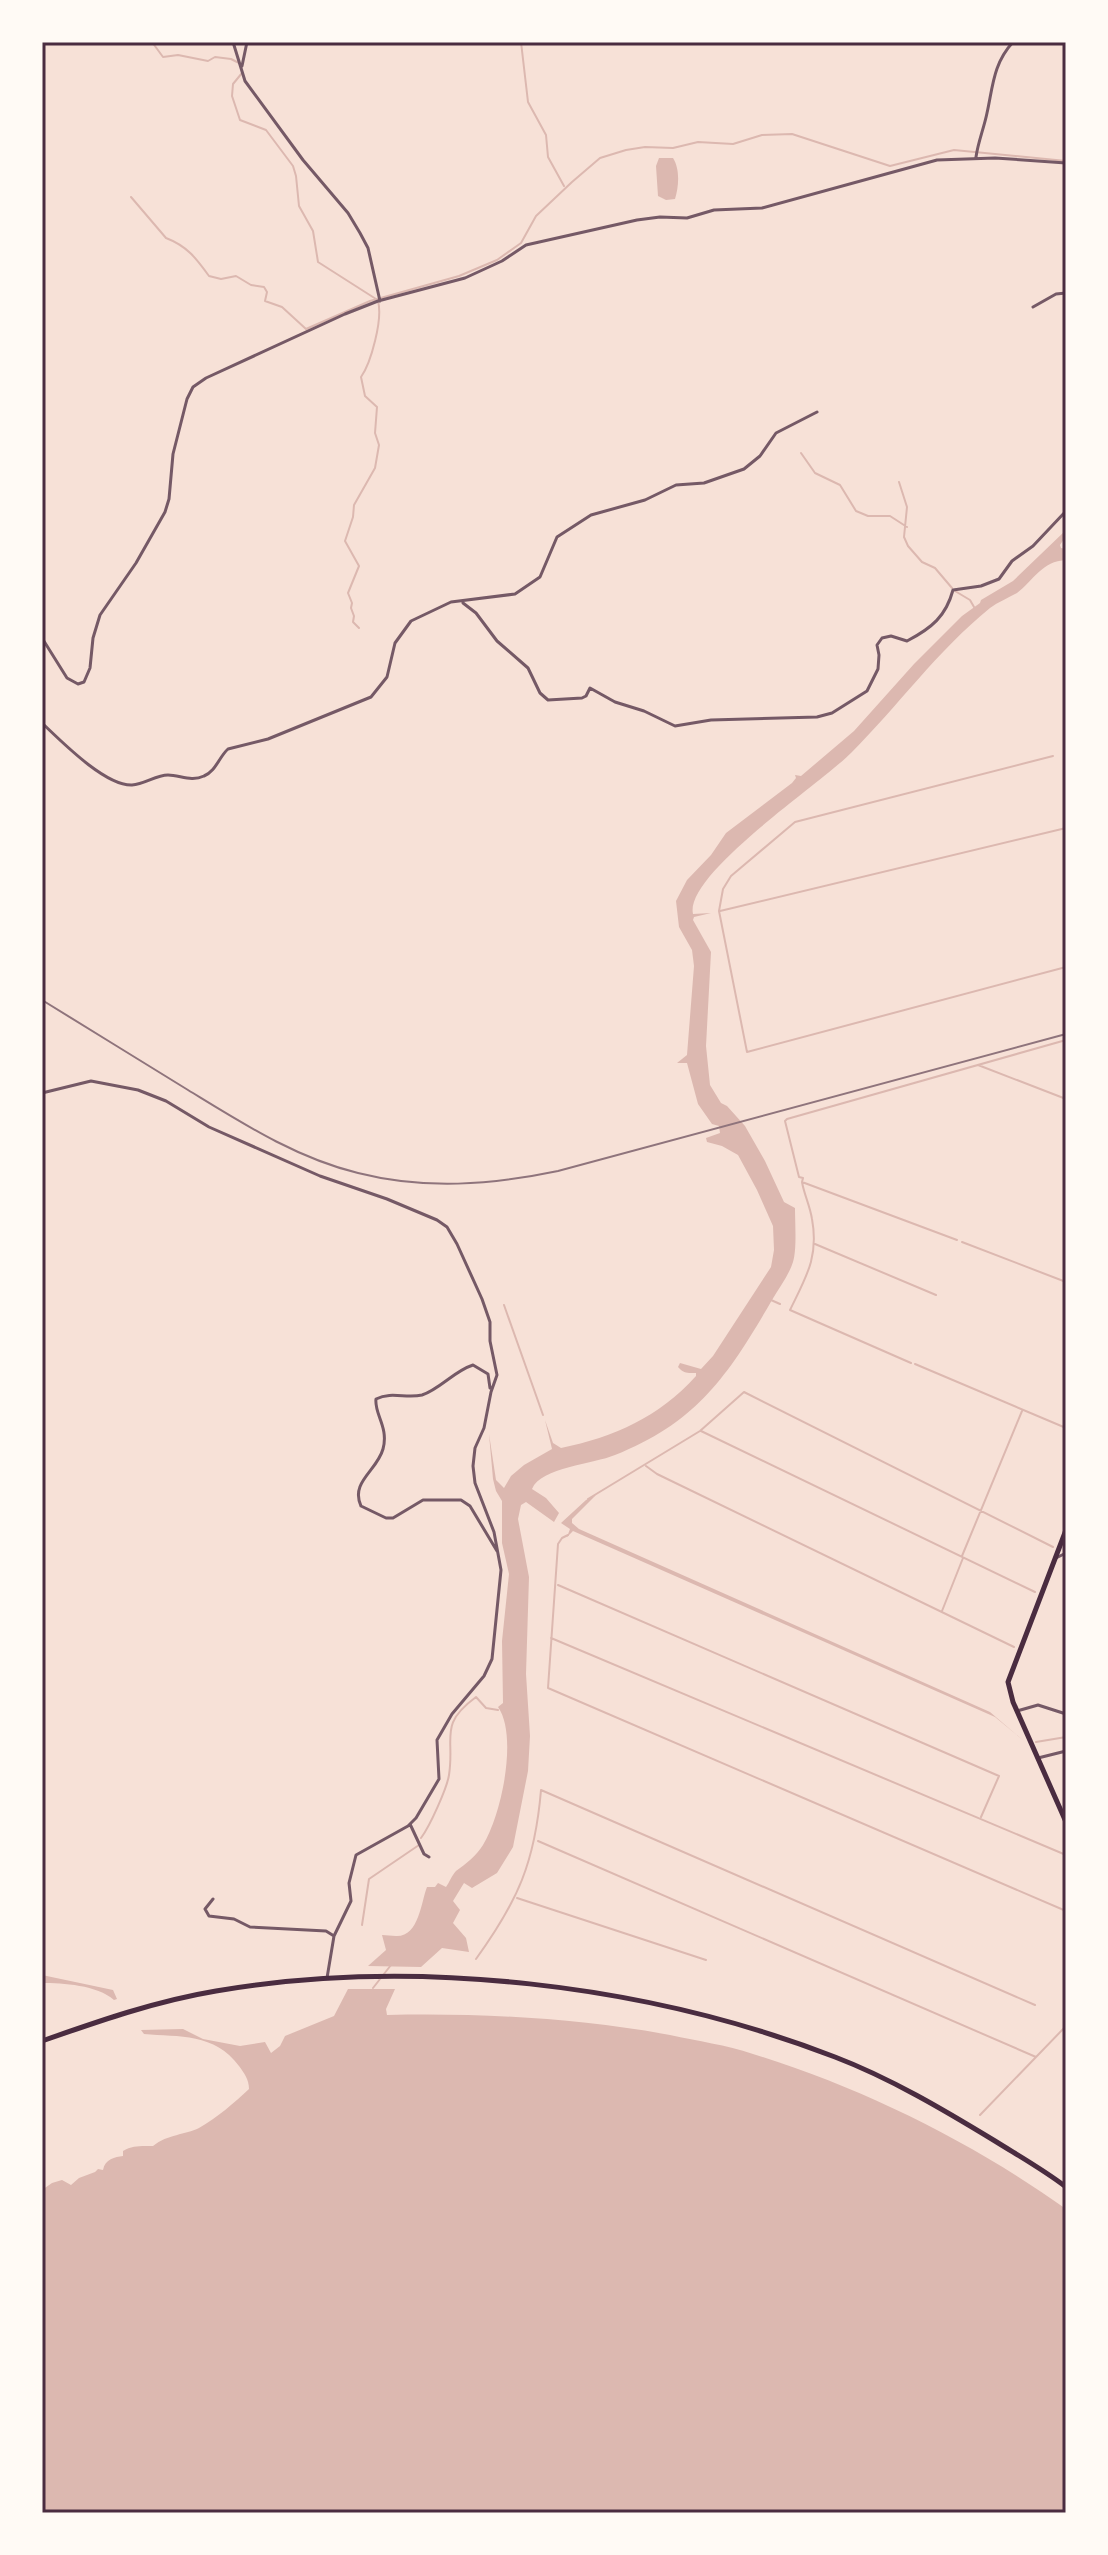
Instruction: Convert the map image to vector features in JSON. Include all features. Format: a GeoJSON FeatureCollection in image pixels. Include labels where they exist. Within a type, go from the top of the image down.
{"type":"FeatureCollection","features":[{"type":"Feature","properties":{"kind":"main road"},"geometry":{"type":"LineString","coordinates":[[1066,1530],[1009,1676],[1008,1688],[1066,1822]]}},
{"type":"Feature","properties":{"kind":"main road"},"geometry":{"type":"LineString","coordinates":[[42,2041],[144,2007],[200,1994],[336,1977],[467,1979],[575,1990],[707,2016],[836,2057],[945,2111],[1066,2187]]}},
{"type":"Feature","properties":{"kind":"street"},"geometry":{"type":"LineString","coordinates":[[233,42],[245,81],[291,145],[348,213],[360,233],[368,248],[380,301]]}},
{"type":"Feature","properties":{"kind":"street"},"geometry":{"type":"LineString","coordinates":[[242,67],[247,42]]}},
{"type":"Feature","properties":{"kind":"street"},"geometry":{"type":"LineString","coordinates":[[977,154],[991,80],[1000,59],[1013,42]]}},
{"type":"Feature","properties":{"kind":"street"},"geometry":{"type":"LineString","coordinates":[[42,638],[67,678],[78,684],[84,682],[90,668],[93,638],[100,615],[136,563],[165,512],[173,454],[188,394],[193,387],[268,348],[380,301],[458,280],[502,261],[526,245],[637,220],[687,218],[714,210],[762,208],[937,160],[977,154],[1066,163]]}},
{"type":"Feature","properties":{"kind":"street"},"geometry":{"type":"LineString","coordinates":[[1033,307],[1056,294],[1066,293]]}},
{"type":"Feature","properties":{"kind":"street"},"geometry":{"type":"LineString","coordinates":[[42,723],[62,744],[95,770],[127,785],[166,775],[194,779],[205,776],[214,770],[228,749],[268,739],[371,697],[387,677],[395,643],[408,624],[447,603],[515,594],[540,577],[557,537],[585,519],[645,500],[676,485],[704,483],[744,469],[760,456],[776,433],[817,412]]}},
{"type":"Feature","properties":{"kind":"street"},"geometry":{"type":"LineString","coordinates":[[461,601],[476,613],[503,648],[524,664],[540,693],[548,700],[582,698],[590,688],[615,702],[678,727],[711,720],[817,717],[832,713],[867,691],[878,669],[877,645],[882,638],[891,636],[907,641],[935,624],[949,606],[953,590],[973,588],[999,579],[1012,561],[1033,546],[1066,511]]}},
{"type":"Feature","properties":{"kind":"street"},"geometry":{"type":"LineString","coordinates":[[42,1093],[91,1081],[138,1090],[166,1101],[209,1127],[320,1176],[387,1199],[443,1223],[457,1244],[488,1313],[490,1341],[497,1367],[484,1428],[475,1448],[473,1476],[491,1520],[502,1581],[489,1668],[452,1714],[438,1737],[439,1779],[410,1824],[356,1855],[349,1883],[349,1910],[334,1936],[327,1978]]}},
{"type":"Feature","properties":{"kind":"street"},"geometry":{"type":"LineString","coordinates":[[491,1392],[488,1374],[473,1365],[427,1393],[417,1396],[390,1394],[376,1399],[384,1430],[383,1451],[361,1482],[357,1496],[361,1506],[386,1518],[393,1518],[423,1500],[461,1500],[470,1506],[499,1554]]}},
{"type":"Feature","properties":{"kind":"street"},"geometry":{"type":"LineString","coordinates":[[1056,1558],[1066,1553]]}},
{"type":"Feature","properties":{"kind":"street"},"geometry":{"type":"LineString","coordinates":[[1017,1711],[1038,1705],[1066,1714]]}},
{"type":"Feature","properties":{"kind":"street"},"geometry":{"type":"LineString","coordinates":[[1038,1758],[1066,1751]]}},
{"type":"Feature","properties":{"kind":"street"},"geometry":{"type":"LineString","coordinates":[[410,1824],[424,1854],[429,1857]]}},
{"type":"Feature","properties":{"kind":"street"},"geometry":{"type":"LineString","coordinates":[[213,1899],[205,1909],[209,1916],[215,1918],[234,1919],[250,1927],[326,1931],[334,1936]]}},
{"type":"Feature","properties":{"kind":"shaded area"},"geometry":{"type":"Polygon","coordinates":[[[659,158],[673,158],[677,167],[675,199],[666,200],[658,196],[656,166],[659,158]]]}},
{"type":"Feature","properties":{"kind":"shaded area"},"geometry":{"type":"Polygon","coordinates":[[[1066,530],[1060,545],[1066,549],[1066,560],[1044,567],[1017,593],[993,606],[971,625],[852,752],[732,853],[710,876],[696,897],[693,914],[711,913],[694,917],[693,920],[711,952],[706,1046],[710,1085],[721,1103],[745,1126],[784,1202],[795,1208],[793,1262],[741,1351],[690,1411],[644,1442],[606,1458],[557,1471],[537,1482],[532,1489],[546,1498],[559,1513],[554,1522],[526,1502],[521,1505],[518,1519],[529,1577],[526,1674],[530,1736],[528,1771],[513,1847],[497,1873],[472,1888],[464,1883],[453,1901],[460,1910],[453,1923],[466,1938],[469,1952],[442,1948],[421,1967],[368,1966],[386,1950],[382,1935],[404,1935],[410,1931],[427,1887],[435,1887],[438,1883],[446,1887],[456,1871],[480,1849],[490,1831],[501,1795],[507,1736],[498,1707],[503,1703],[502,1641],[509,1574],[502,1543],[502,1501],[493,1479],[489,1434],[496,1480],[504,1488],[511,1476],[524,1465],[552,1449],[545,1420],[553,1443],[561,1448],[599,1438],[651,1414],[696,1376],[696,1373],[686,1373],[680,1369],[680,1363],[701,1369],[713,1356],[771,1267],[773,1226],[757,1190],[738,1155],[707,1142],[706,1138],[720,1133],[719,1126],[712,1124],[698,1104],[687,1063],[677,1063],[687,1055],[694,966],[692,950],[679,927],[676,901],[687,880],[711,855],[726,833],[854,731],[962,616],[981,600],[1013,581],[1066,530]]]}},
{"type":"Feature","properties":{"kind":"shaded area"},"geometry":{"type":"Polygon","coordinates":[[[596,1495],[572,1519],[579,1529],[990,1712],[1024,1741],[995,1717],[573,1531],[567,1537],[570,1529],[561,1523],[596,1495]]]}},
{"type":"Feature","properties":{"kind":"shaded area"},"geometry":{"type":"Polygon","coordinates":[[[42,1975],[113,1990],[117,1999],[80,1986],[42,1983],[42,1975]]]}},
{"type":"Feature","properties":{"kind":"shaded area"},"geometry":{"type":"Polygon","coordinates":[[[348,1989],[395,1989],[386,2009],[387,2015],[494,2016],[564,2021],[635,2029],[743,2051],[835,2083],[916,2119],[993,2161],[1066,2209],[1066,2513],[42,2513],[42,2190],[62,2180],[71,2185],[98,2169],[103,2170],[108,2161],[123,2156],[123,2151],[127,2149],[153,2146],[199,2128],[226,2110],[249,2089],[239,2066],[219,2048],[196,2039],[144,2034],[141,2030],[183,2029],[203,2039],[240,2046],[265,2042],[271,2053],[280,2046],[285,2036],[334,2016],[348,1989]]]}},
{"type":"Feature","properties":{"kind":"waterway"},"geometry":{"type":"LineString","coordinates":[[152,42],[163,57],[178,55],[208,61],[215,57],[239,63]]}},
{"type":"Feature","properties":{"kind":"waterway"},"geometry":{"type":"LineString","coordinates":[[521,42],[528,102],[546,135],[548,157],[564,186]]}},
{"type":"Feature","properties":{"kind":"waterway"},"geometry":{"type":"LineString","coordinates":[[242,73],[233,84],[232,96],[240,120],[266,130],[293,166],[299,206],[313,231],[318,262],[376,299]]}},
{"type":"Feature","properties":{"kind":"waterway"},"geometry":{"type":"LineString","coordinates":[[131,197],[166,238],[190,253],[209,276],[221,279],[236,276],[251,285],[264,287],[267,292],[265,301],[282,307],[306,329],[370,301],[459,276],[497,260],[521,243],[536,216],[600,158],[626,150],[673,148],[698,142],[733,144],[762,135],[792,134],[890,166],[954,150],[1066,161]]}},
{"type":"Feature","properties":{"kind":"waterway"},"geometry":{"type":"LineString","coordinates":[[359,628],[353,622],[348,593],[359,566],[345,541],[354,505],[375,468],[379,445],[375,433],[377,407],[365,396],[361,377],[375,340],[378,301]]}},
{"type":"Feature","properties":{"kind":"waterway"},"geometry":{"type":"LineString","coordinates":[[801,453],[815,473],[840,485],[856,511],[868,516],[890,516],[907,527]]}},
{"type":"Feature","properties":{"kind":"waterway"},"geometry":{"type":"LineString","coordinates":[[899,482],[907,507],[904,537],[908,546],[922,562],[935,568],[952,588]]}},
{"type":"Feature","properties":{"kind":"waterway"},"geometry":{"type":"LineString","coordinates":[[955,591],[970,600],[974,607]]}},
{"type":"Feature","properties":{"kind":"waterway"},"geometry":{"type":"LineString","coordinates":[[1053,756],[795,822],[731,876],[723,889],[719,911],[747,1052],[1066,967]]}},
{"type":"Feature","properties":{"kind":"waterway"},"geometry":{"type":"LineString","coordinates":[[720,911],[1066,828]]}},
{"type":"Feature","properties":{"kind":"waterway"},"geometry":{"type":"LineString","coordinates":[[802,1182],[785,1121],[787,1119],[1066,1040]]}},
{"type":"Feature","properties":{"kind":"waterway"},"geometry":{"type":"LineString","coordinates":[[978,1065],[1066,1099]]}},
{"type":"Feature","properties":{"kind":"waterway"},"geometry":{"type":"LineString","coordinates":[[911,1363],[790,1310],[810,1266],[814,1245],[812,1219],[802,1182],[957,1240]]}},
{"type":"Feature","properties":{"kind":"waterway"},"geometry":{"type":"LineString","coordinates":[[962,1242],[1066,1282]]}},
{"type":"Feature","properties":{"kind":"waterway"},"geometry":{"type":"LineString","coordinates":[[815,1244],[936,1295]]}},
{"type":"Feature","properties":{"kind":"waterway"},"geometry":{"type":"LineString","coordinates":[[771,1300],[780,1304]]}},
{"type":"Feature","properties":{"kind":"waterway"},"geometry":{"type":"LineString","coordinates":[[504,1305],[543,1415]]}},
{"type":"Feature","properties":{"kind":"waterway"},"geometry":{"type":"LineString","coordinates":[[915,1364],[1066,1428]]}},
{"type":"Feature","properties":{"kind":"waterway"},"geometry":{"type":"LineString","coordinates":[[588,1499],[700,1431],[744,1392],[1053,1547]]}},
{"type":"Feature","properties":{"kind":"waterway"},"geometry":{"type":"LineString","coordinates":[[962,1556],[1022,1411]]}},
{"type":"Feature","properties":{"kind":"waterway"},"geometry":{"type":"LineString","coordinates":[[701,1431],[1035,1592]]}},
{"type":"Feature","properties":{"kind":"waterway"},"geometry":{"type":"LineString","coordinates":[[646,1466],[1014,1647]]}},
{"type":"Feature","properties":{"kind":"waterway"},"geometry":{"type":"LineString","coordinates":[[568,1535],[558,1544],[548,1688],[1066,1911]]}},
{"type":"Feature","properties":{"kind":"waterway"},"geometry":{"type":"LineString","coordinates":[[942,1611],[963,1558]]}},
{"type":"Feature","properties":{"kind":"waterway"},"geometry":{"type":"LineString","coordinates":[[558,1585],[999,1776],[981,1817]]}},
{"type":"Feature","properties":{"kind":"waterway"},"geometry":{"type":"LineString","coordinates":[[551,1638],[1066,1855]]}},
{"type":"Feature","properties":{"kind":"waterway"},"geometry":{"type":"LineString","coordinates":[[421,1838],[448,1781],[452,1724],[476,1697],[486,1708],[498,1710]]}},
{"type":"Feature","properties":{"kind":"waterway"},"geometry":{"type":"LineString","coordinates":[[1036,1742],[1066,1737]]}},
{"type":"Feature","properties":{"kind":"waterway"},"geometry":{"type":"LineString","coordinates":[[476,1959],[503,1918],[522,1880],[534,1839],[541,1790],[1035,2005]]}},
{"type":"Feature","properties":{"kind":"waterway"},"geometry":{"type":"LineString","coordinates":[[538,1841],[1036,2057]]}},
{"type":"Feature","properties":{"kind":"waterway"},"geometry":{"type":"LineString","coordinates":[[362,1925],[369,1879],[419,1845]]}},
{"type":"Feature","properties":{"kind":"waterway"},"geometry":{"type":"LineString","coordinates":[[517,1898],[706,1960]]}},
{"type":"Feature","properties":{"kind":"waterway"},"geometry":{"type":"LineString","coordinates":[[373,1988],[391,1965]]}},
{"type":"Feature","properties":{"kind":"waterway"},"geometry":{"type":"LineString","coordinates":[[980,2115],[1066,2026]]}},
{"type":"Feature","properties":{"kind":"railway"},"geometry":{"type":"LineString","coordinates":[[42,1000],[229,1115],[291,1149],[358,1173],[433,1184],[508,1180],[558,1171],[1066,1034]]}}]}
